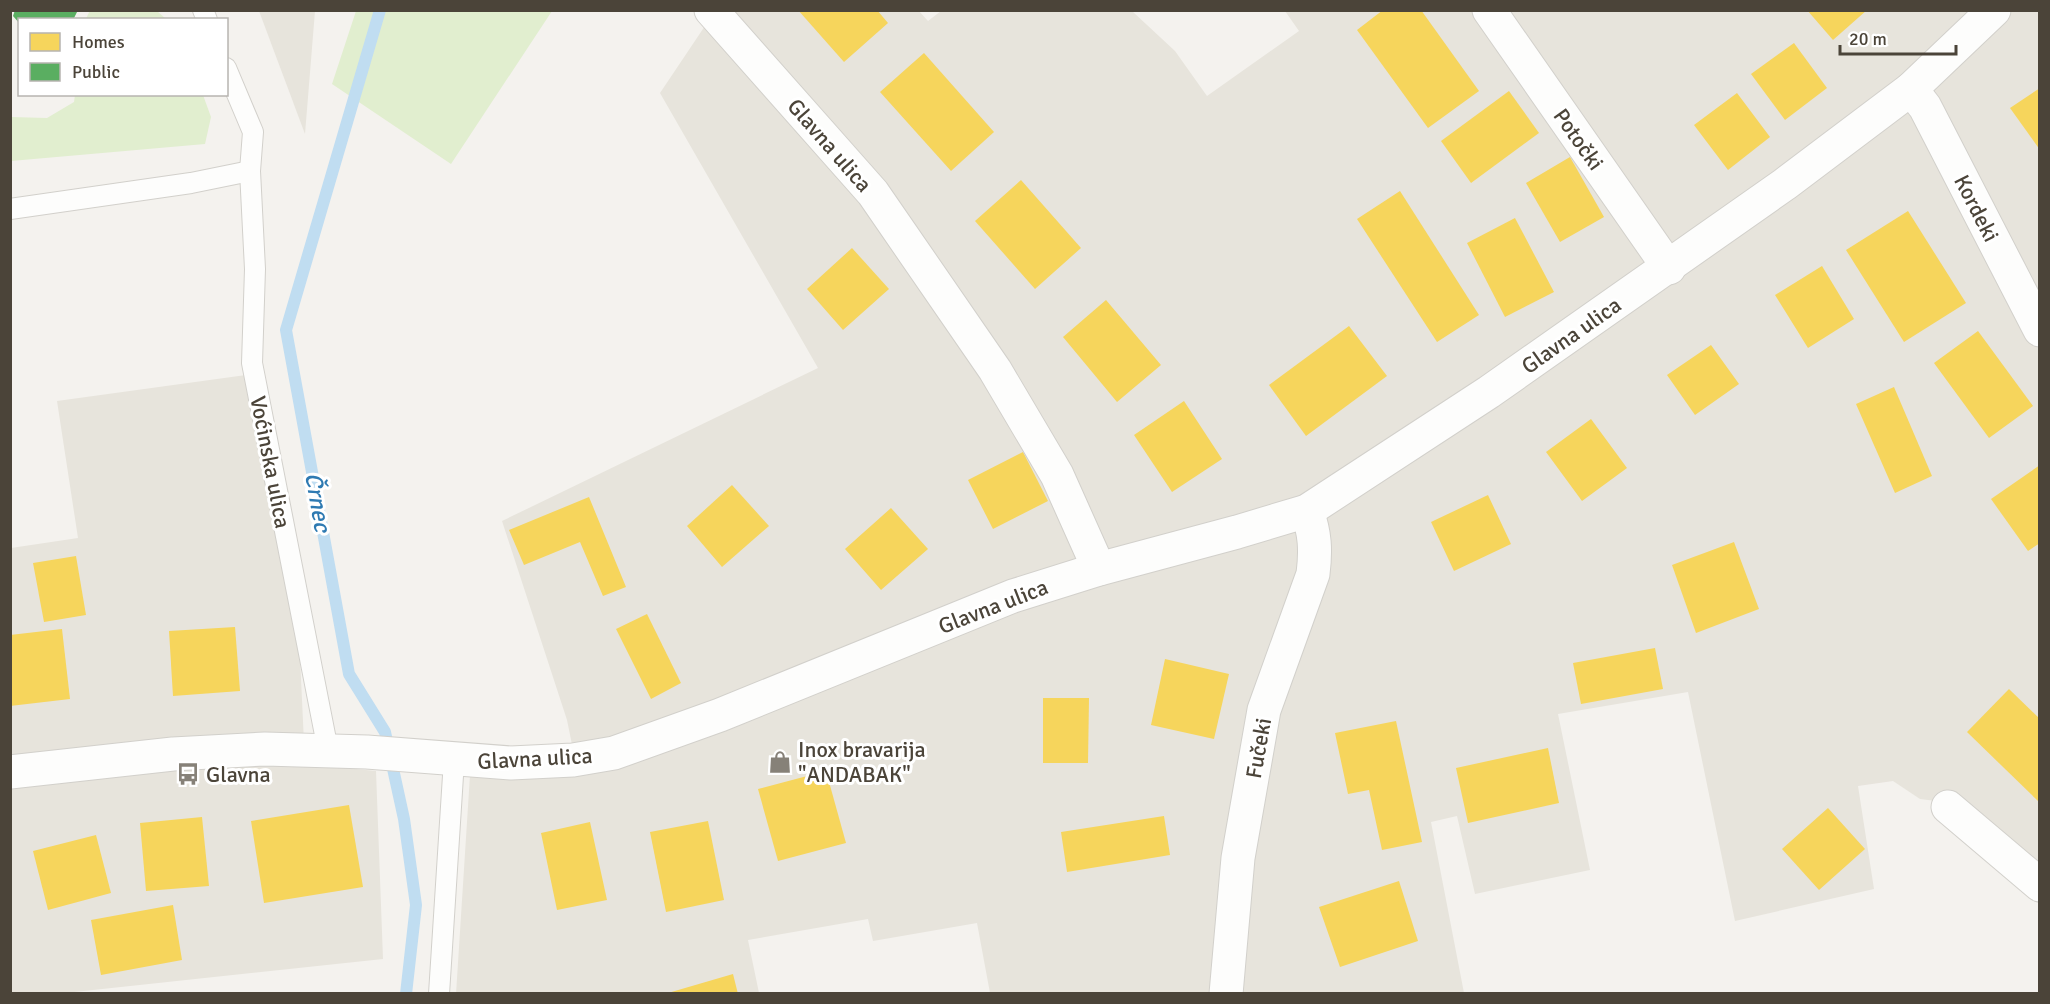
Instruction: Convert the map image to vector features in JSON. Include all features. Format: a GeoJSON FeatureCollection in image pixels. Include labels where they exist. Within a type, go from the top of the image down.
{"type":"FeatureCollection","features":[{"type":"Feature","properties":{"kind":"street","name":"Glavna ulica"},"geometry":{"type":"LineString","coordinates":[[711,10],[873,193],[1001,379],[1057,475],[1098,569]]}},
{"type":"Feature","properties":{"kind":"street","name":"Potočki"},"geometry":{"type":"LineString","coordinates":[[1490,10],[1669,268]]}},
{"type":"Feature","properties":{"kind":"street","name":"Glavna ulica"},"geometry":{"type":"LineString","coordinates":[[10,772],[173,754],[266,748],[367,752],[511,763],[573,760],[614,753],[720,715],[1012,596],[1098,569],[1306,511],[1489,392],[1669,268],[1911,89],[1994,10]]}},
{"type":"Feature","properties":{"kind":"street","name":"Kordeki"},"geometry":{"type":"LineString","coordinates":[[1911,89],[1925,107],[2040,330]]}},
{"type":"Feature","properties":{"kind":"street","name":"Fučeki"},"geometry":{"type":"LineString","coordinates":[[1226,993],[1238,858],[1264,710],[1312,574],[1316,552],[1315,531],[1306,511]]}},
{"type":"Feature","properties":{"kind":"street"},"geometry":{"type":"LineString","coordinates":[[1948,807],[2040,885]]}},
{"type":"Feature","properties":{"kind":"lane","name":"Voćinska ulica"},"geometry":{"type":"LineString","coordinates":[[228,73],[253,132],[250,171],[255,269],[252,363],[328,750]]}},
{"type":"Feature","properties":{"kind":"lane"},"geometry":{"type":"LineString","coordinates":[[10,209],[191,183],[250,171]]}},
{"type":"Feature","properties":{"kind":"lane"},"geometry":{"type":"LineString","coordinates":[[439,993],[454,760]]}},
{"type":"Feature","properties":{"kind":"shaded area"},"geometry":{"type":"Polygon","coordinates":[[[918,10],[928,21],[941,11],[1132,11],[1175,51],[1207,96],[1299,31],[1285,11],[2039,11],[2039,869],[1960,804],[1920,799],[1893,781],[1858,786],[1874,889],[1735,921],[1688,692],[1558,714],[1590,870],[1475,894],[1457,816],[1431,822],[1464,993],[990,993],[977,923],[873,941],[868,919],[748,940],[759,993],[456,994],[470,775],[578,774],[567,720],[502,521],[818,368],[660,93],[715,11],[918,10]]]}},
{"type":"Feature","properties":{"kind":"shaded area"},"geometry":{"type":"Polygon","coordinates":[[[259,11],[315,11],[305,134],[259,11]]]}},
{"type":"Feature","properties":{"kind":"shaded area"},"geometry":{"type":"Polygon","coordinates":[[[246,375],[299,636],[305,764],[376,771],[383,959],[65,993],[11,994],[11,548],[78,538],[57,401],[246,375]]]}},
{"type":"Feature","properties":{"kind":"green space"},"geometry":{"type":"Polygon","coordinates":[[[90,10],[157,11],[165,18],[86,18],[90,10]]]}},
{"type":"Feature","properties":{"kind":"green space"},"geometry":{"type":"Polygon","coordinates":[[[356,10],[552,11],[451,164],[332,84],[356,10]]]}},
{"type":"Feature","properties":{"kind":"green space"},"geometry":{"type":"Polygon","coordinates":[[[75,96],[203,96],[211,117],[205,144],[11,161],[11,117],[47,118],[74,102],[75,96]]]}},
{"type":"Feature","properties":{"kind":"building: Homes"},"geometry":{"type":"Polygon","coordinates":[[[798,10],[877,10],[888,23],[844,62],[798,10]]]}},
{"type":"Feature","properties":{"kind":"building: Homes"},"geometry":{"type":"Polygon","coordinates":[[[1383,10],[1421,10],[1479,91],[1428,128],[1357,30],[1383,10]]]}},
{"type":"Feature","properties":{"kind":"building: Homes"},"geometry":{"type":"Polygon","coordinates":[[[1807,10],[1867,10],[1833,40],[1807,10]]]}},
{"type":"Feature","properties":{"kind":"building: Homes"},"geometry":{"type":"Polygon","coordinates":[[[1794,43],[1827,88],[1785,120],[1751,74],[1794,43]]]}},
{"type":"Feature","properties":{"kind":"building: Homes"},"geometry":{"type":"Polygon","coordinates":[[[924,53],[994,132],[951,171],[880,92],[924,53]]]}},
{"type":"Feature","properties":{"kind":"building: Homes"},"geometry":{"type":"Polygon","coordinates":[[[2040,88],[2040,150],[2010,108],[2040,88]]]}},
{"type":"Feature","properties":{"kind":"building: Homes"},"geometry":{"type":"Polygon","coordinates":[[[1509,91],[1539,133],[1471,183],[1441,141],[1509,91]]]}},
{"type":"Feature","properties":{"kind":"building: Homes"},"geometry":{"type":"Polygon","coordinates":[[[1737,93],[1770,137],[1728,170],[1694,125],[1737,93]]]}},
{"type":"Feature","properties":{"kind":"building: Homes"},"geometry":{"type":"Polygon","coordinates":[[[1570,157],[1604,217],[1560,242],[1526,183],[1570,157]]]}},
{"type":"Feature","properties":{"kind":"building: Homes"},"geometry":{"type":"Polygon","coordinates":[[[1021,180],[1081,248],[1035,289],[975,221],[1021,180]]]}},
{"type":"Feature","properties":{"kind":"building: Homes"},"geometry":{"type":"Polygon","coordinates":[[[1400,191],[1479,315],[1437,342],[1357,219],[1400,191]]]}},
{"type":"Feature","properties":{"kind":"building: Homes"},"geometry":{"type":"Polygon","coordinates":[[[1908,211],[1966,303],[1904,342],[1846,250],[1908,211]]]}},
{"type":"Feature","properties":{"kind":"building: Homes"},"geometry":{"type":"Polygon","coordinates":[[[1515,218],[1554,292],[1505,317],[1467,243],[1515,218]]]}},
{"type":"Feature","properties":{"kind":"building: Homes"},"geometry":{"type":"Polygon","coordinates":[[[852,248],[889,289],[843,330],[807,289],[852,248]]]}},
{"type":"Feature","properties":{"kind":"building: Homes"},"geometry":{"type":"Polygon","coordinates":[[[1822,266],[1854,319],[1808,348],[1775,295],[1822,266]]]}},
{"type":"Feature","properties":{"kind":"building: Homes"},"geometry":{"type":"Polygon","coordinates":[[[1106,300],[1161,365],[1117,402],[1063,337],[1106,300]]]}},
{"type":"Feature","properties":{"kind":"building: Homes"},"geometry":{"type":"Polygon","coordinates":[[[1349,326],[1387,376],[1306,436],[1269,385],[1349,326]]]}},
{"type":"Feature","properties":{"kind":"building: Homes"},"geometry":{"type":"Polygon","coordinates":[[[1978,331],[2033,406],[1989,438],[1934,363],[1978,331]]]}},
{"type":"Feature","properties":{"kind":"building: Homes"},"geometry":{"type":"Polygon","coordinates":[[[1711,345],[1739,384],[1695,415],[1667,375],[1711,345]]]}},
{"type":"Feature","properties":{"kind":"building: Homes"},"geometry":{"type":"Polygon","coordinates":[[[1894,387],[1932,476],[1895,493],[1856,404],[1894,387]]]}},
{"type":"Feature","properties":{"kind":"building: Homes"},"geometry":{"type":"Polygon","coordinates":[[[1184,401],[1222,459],[1172,492],[1134,435],[1184,401]]]}},
{"type":"Feature","properties":{"kind":"building: Homes"},"geometry":{"type":"Polygon","coordinates":[[[1591,419],[1627,468],[1582,501],[1546,452],[1591,419]]]}},
{"type":"Feature","properties":{"kind":"building: Homes"},"geometry":{"type":"Polygon","coordinates":[[[1023,452],[1048,501],[993,529],[968,480],[1023,452]]]}},
{"type":"Feature","properties":{"kind":"building: Homes"},"geometry":{"type":"Polygon","coordinates":[[[2040,465],[2040,543],[2028,551],[1991,499],[2040,465]]]}},
{"type":"Feature","properties":{"kind":"building: Homes"},"geometry":{"type":"Polygon","coordinates":[[[732,485],[769,526],[722,567],[687,526],[732,485]]]}},
{"type":"Feature","properties":{"kind":"building: Homes"},"geometry":{"type":"Polygon","coordinates":[[[1488,495],[1511,544],[1454,571],[1431,522],[1488,495]]]}},
{"type":"Feature","properties":{"kind":"building: Homes"},"geometry":{"type":"Polygon","coordinates":[[[589,497],[626,587],[603,596],[580,542],[524,565],[509,530],[589,497]]]}},
{"type":"Feature","properties":{"kind":"building: Homes"},"geometry":{"type":"Polygon","coordinates":[[[891,508],[928,549],[881,590],[845,549],[891,508]]]}},
{"type":"Feature","properties":{"kind":"building: Homes"},"geometry":{"type":"Polygon","coordinates":[[[1734,542],[1759,609],[1696,633],[1672,565],[1734,542]]]}},
{"type":"Feature","properties":{"kind":"building: Homes"},"geometry":{"type":"Polygon","coordinates":[[[76,556],[86,615],[44,622],[33,563],[76,556]]]}},
{"type":"Feature","properties":{"kind":"building: Homes"},"geometry":{"type":"Polygon","coordinates":[[[647,614],[681,683],[651,699],[616,629],[647,614]]]}},
{"type":"Feature","properties":{"kind":"building: Homes"},"geometry":{"type":"Polygon","coordinates":[[[235,627],[240,691],[173,696],[169,631],[235,627]]]}},
{"type":"Feature","properties":{"kind":"building: Homes"},"geometry":{"type":"Polygon","coordinates":[[[62,629],[70,699],[10,706],[10,635],[62,629]]]}},
{"type":"Feature","properties":{"kind":"building: Homes"},"geometry":{"type":"Polygon","coordinates":[[[1655,648],[1663,689],[1581,704],[1573,663],[1655,648]]]}},
{"type":"Feature","properties":{"kind":"building: Homes"},"geometry":{"type":"Polygon","coordinates":[[[1165,659],[1229,674],[1214,739],[1151,725],[1165,659]]]}},
{"type":"Feature","properties":{"kind":"building: Homes"},"geometry":{"type":"Polygon","coordinates":[[[2009,689],[2040,719],[2038,801],[1967,732],[2009,689]]]}},
{"type":"Feature","properties":{"kind":"building: Homes"},"geometry":{"type":"Polygon","coordinates":[[[1043,698],[1089,698],[1088,763],[1043,763],[1043,698]]]}},
{"type":"Feature","properties":{"kind":"building: Homes"},"geometry":{"type":"Polygon","coordinates":[[[1396,721],[1422,842],[1382,850],[1369,790],[1348,794],[1335,733],[1396,721]]]}},
{"type":"Feature","properties":{"kind":"building: Homes"},"geometry":{"type":"Polygon","coordinates":[[[1548,748],[1559,803],[1468,823],[1456,768],[1548,748]]]}},
{"type":"Feature","properties":{"kind":"building: Homes"},"geometry":{"type":"Polygon","coordinates":[[[826,771],[846,843],[778,861],[758,789],[826,771]]]}},
{"type":"Feature","properties":{"kind":"building: Homes"},"geometry":{"type":"Polygon","coordinates":[[[349,805],[363,887],[264,903],[251,821],[349,805]]]}},
{"type":"Feature","properties":{"kind":"building: Homes"},"geometry":{"type":"Polygon","coordinates":[[[1828,808],[1865,849],[1819,890],[1782,849],[1828,808]]]}},
{"type":"Feature","properties":{"kind":"building: Homes"},"geometry":{"type":"Polygon","coordinates":[[[1164,816],[1170,855],[1067,872],[1061,832],[1164,816]]]}},
{"type":"Feature","properties":{"kind":"building: Homes"},"geometry":{"type":"Polygon","coordinates":[[[202,817],[209,886],[146,891],[140,823],[202,817]]]}},
{"type":"Feature","properties":{"kind":"building: Homes"},"geometry":{"type":"Polygon","coordinates":[[[708,821],[724,900],[666,912],[650,832],[708,821]]]}},
{"type":"Feature","properties":{"kind":"building: Homes"},"geometry":{"type":"Polygon","coordinates":[[[590,822],[607,900],[557,910],[541,833],[590,822]]]}},
{"type":"Feature","properties":{"kind":"building: Homes"},"geometry":{"type":"Polygon","coordinates":[[[96,835],[111,893],[48,910],[33,851],[96,835]]]}},
{"type":"Feature","properties":{"kind":"building: Homes"},"geometry":{"type":"Polygon","coordinates":[[[1399,881],[1418,941],[1340,967],[1319,907],[1399,881]]]}},
{"type":"Feature","properties":{"kind":"building: Homes"},"geometry":{"type":"Polygon","coordinates":[[[173,905],[182,960],[101,975],[91,920],[173,905]]]}},
{"type":"Feature","properties":{"kind":"building: Homes"},"geometry":{"type":"Polygon","coordinates":[[[733,974],[738,994],[668,994],[668,993],[733,974]]]}},
{"type":"Feature","properties":{"kind":"building: Public"},"geometry":{"type":"Polygon","coordinates":[[[15,10],[78,10],[74,18],[18,18],[18,22],[13,16],[15,10]]]}},
{"type":"Feature","properties":{"kind":"waterway","name":"Črnec"},"geometry":{"type":"LineString","coordinates":[[380,10],[286,330],[349,674],[385,732],[404,819],[416,905],[406,994]]}},
{"type":"Feature","properties":{"kind":"place","name":"Inox bravarija \"ANDABAK\""},"geometry":{"type":"Point","coordinates":[780,762]}},
{"type":"Feature","properties":{"kind":"place","name":"Glavna"},"geometry":{"type":"Point","coordinates":[188,774]}}]}
